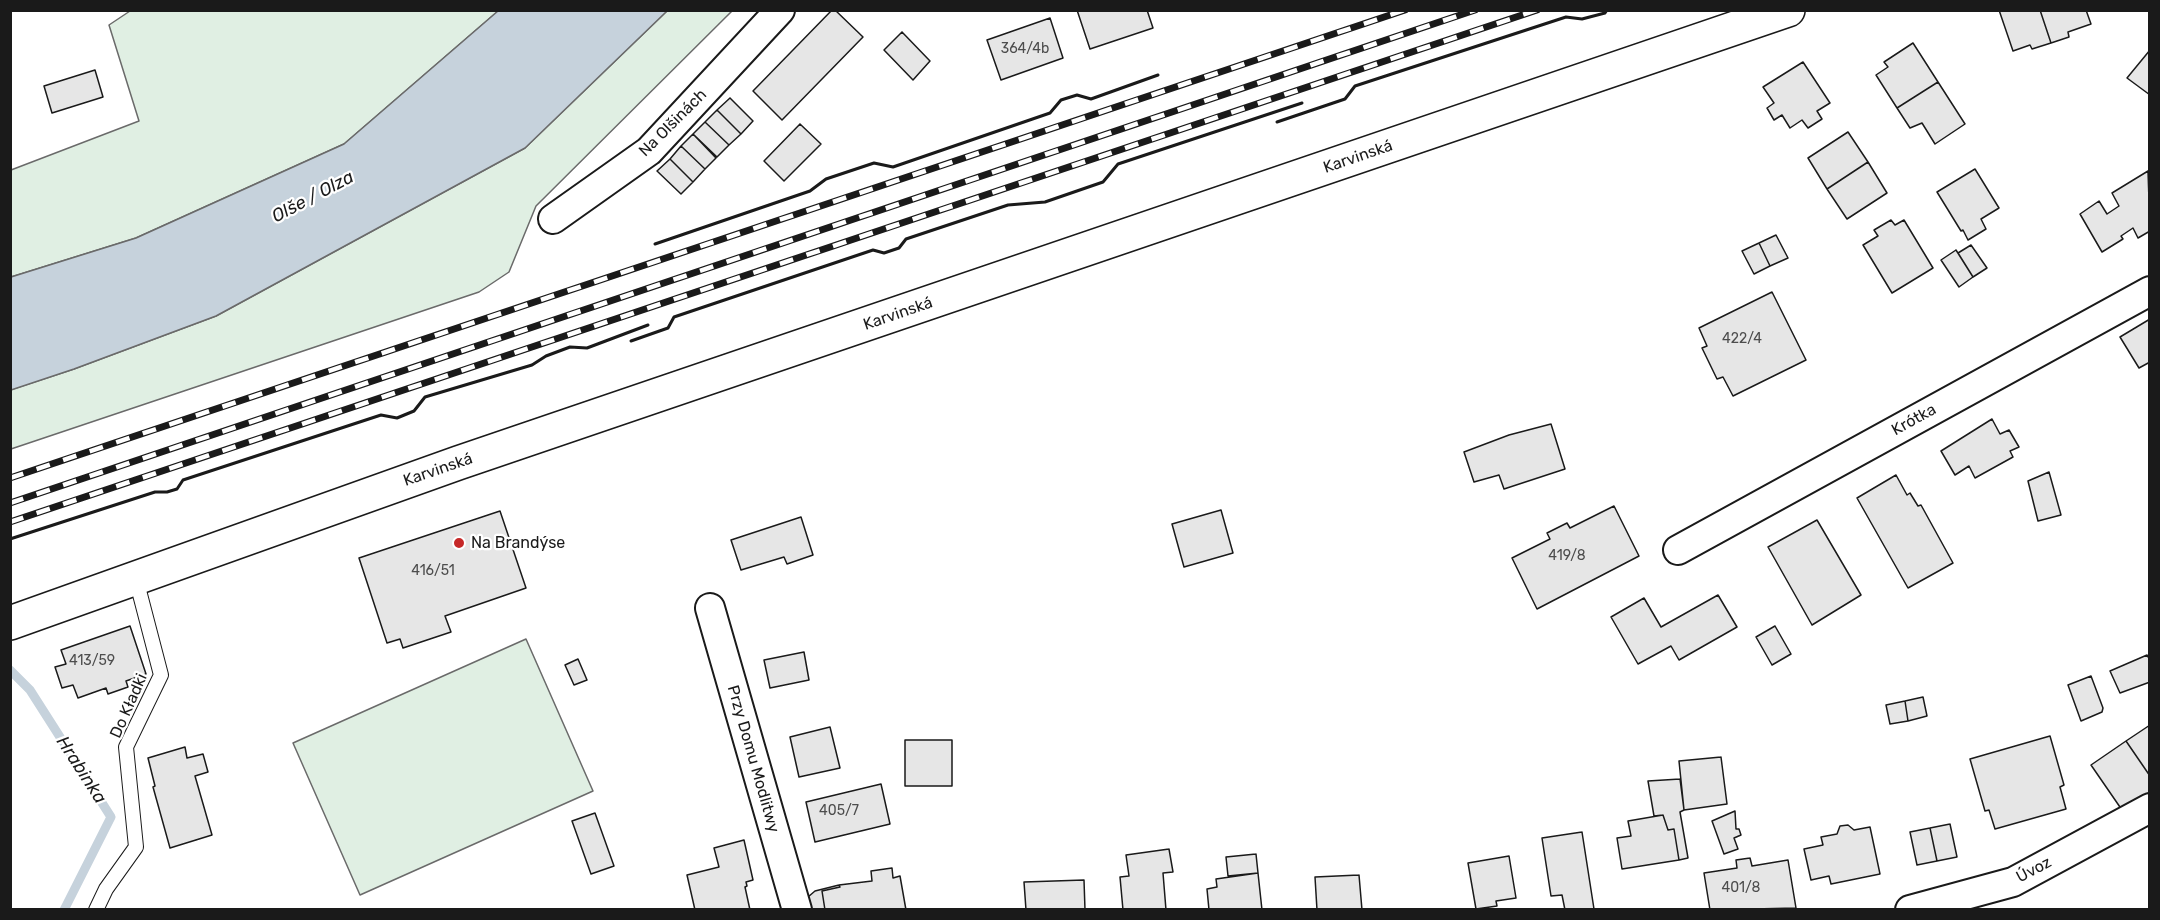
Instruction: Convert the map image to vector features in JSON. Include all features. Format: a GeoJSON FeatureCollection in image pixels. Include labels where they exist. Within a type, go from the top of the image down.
{"type":"FeatureCollection","features":[{"type":"Feature","properties":{"kind":"main road","name":"Karvinská"},"geometry":{"type":"LineString","coordinates":[[10,623],[458,463],[1788,10]]}},
{"type":"Feature","properties":{"kind":"street","name":"Na Olšinách"},"geometry":{"type":"LineString","coordinates":[[553,219],[649,151],[780,10]]}},
{"type":"Feature","properties":{"kind":"street","name":"Krótka"},"geometry":{"type":"LineString","coordinates":[[1678,550],[2150,291]]}},
{"type":"Feature","properties":{"kind":"street","name":"Przy Domu Modlitwy"},"geometry":{"type":"LineString","coordinates":[[710,608],[797,909]]}},
{"type":"Feature","properties":{"kind":"street","name":"Úvoz"},"geometry":{"type":"LineString","coordinates":[[1910,909],[2013,882],[2150,808]]}},
{"type":"Feature","properties":{"kind":"lane","name":"Do Kładki"},"geometry":{"type":"LineString","coordinates":[[96,909],[106,889],[136,847],[126,747],[161,675],[136,579]]}},
{"type":"Feature","properties":{"kind":"green space"},"geometry":{"type":"Polygon","coordinates":[[[130,11],[498,11],[344,144],[136,238],[11,277],[11,170],[139,121],[109,25],[130,11]]]}},
{"type":"Feature","properties":{"kind":"green space"},"geometry":{"type":"Polygon","coordinates":[[[667,11],[732,11],[536,206],[509,272],[479,292],[11,449],[10,390],[74,369],[216,316],[525,148],[667,11]]]}},
{"type":"Feature","properties":{"kind":"green space"},"geometry":{"type":"Polygon","coordinates":[[[526,639],[593,791],[360,895],[293,743],[526,639]]]}},
{"type":"Feature","properties":{"kind":"water","name":"Olše / Olza"},"geometry":{"type":"Polygon","coordinates":[[[498,11],[667,11],[525,148],[216,316],[11,390],[11,277],[136,238],[344,144],[498,11]]]}},
{"type":"Feature","properties":{"kind":"building"},"geometry":{"type":"Polygon","coordinates":[[[832,10],[835,10],[863,37],[782,120],[753,91],[832,10]]]}},
{"type":"Feature","properties":{"kind":"building"},"geometry":{"type":"Polygon","coordinates":[[[1077,10],[1147,10],[1153,28],[1090,49],[1077,10]]]}},
{"type":"Feature","properties":{"kind":"building"},"geometry":{"type":"Polygon","coordinates":[[[1999,10],[2040,10],[2051,43],[2032,49],[2030,45],[2013,51],[1999,10]]]}},
{"type":"Feature","properties":{"kind":"building"},"geometry":{"type":"Polygon","coordinates":[[[2040,10],[2086,10],[2091,24],[2068,32],[2069,37],[2051,43],[2040,10]]]}},
{"type":"Feature","properties":{"kind":"building"},"geometry":{"type":"Polygon","coordinates":[[[1050,18],[1063,58],[1001,80],[987,40],[1050,18]]]}},
{"type":"Feature","properties":{"kind":"building"},"geometry":{"type":"Polygon","coordinates":[[[902,32],[930,61],[913,80],[884,50],[902,32]]]}},
{"type":"Feature","properties":{"kind":"building"},"geometry":{"type":"Polygon","coordinates":[[[1913,43],[1938,82],[1897,108],[1876,75],[1888,67],[1884,62],[1913,43]]]}},
{"type":"Feature","properties":{"kind":"building"},"geometry":{"type":"Polygon","coordinates":[[[2150,50],[2150,95],[2127,78],[2150,50]]]}},
{"type":"Feature","properties":{"kind":"building"},"geometry":{"type":"Polygon","coordinates":[[[1803,62],[1830,103],[1817,111],[1822,119],[1808,128],[1802,120],[1790,128],[1782,115],[1774,120],[1767,108],[1774,103],[1763,87],[1803,62]]]}},
{"type":"Feature","properties":{"kind":"building"},"geometry":{"type":"Polygon","coordinates":[[[95,70],[103,97],[52,113],[44,86],[95,70]]]}},
{"type":"Feature","properties":{"kind":"building"},"geometry":{"type":"Polygon","coordinates":[[[1938,82],[1965,124],[1935,144],[1922,123],[1910,128],[1897,108],[1938,82]]]}},
{"type":"Feature","properties":{"kind":"building"},"geometry":{"type":"Polygon","coordinates":[[[730,98],[753,121],[741,134],[717,110],[730,98]]]}},
{"type":"Feature","properties":{"kind":"building"},"geometry":{"type":"Polygon","coordinates":[[[717,110],[741,134],[729,145],[705,122],[717,110]]]}},
{"type":"Feature","properties":{"kind":"building"},"geometry":{"type":"Polygon","coordinates":[[[705,122],[729,145],[717,157],[693,134],[705,122]]]}},
{"type":"Feature","properties":{"kind":"building"},"geometry":{"type":"Polygon","coordinates":[[[800,124],[821,144],[784,181],[764,161],[800,124]]]}},
{"type":"Feature","properties":{"kind":"building"},"geometry":{"type":"Polygon","coordinates":[[[1848,132],[1868,162],[1827,189],[1808,158],[1848,132]]]}},
{"type":"Feature","properties":{"kind":"building"},"geometry":{"type":"Polygon","coordinates":[[[693,134],[716,158],[705,169],[681,146],[693,134]]]}},
{"type":"Feature","properties":{"kind":"building"},"geometry":{"type":"Polygon","coordinates":[[[681,146],[705,169],[693,182],[670,159],[681,146]]]}},
{"type":"Feature","properties":{"kind":"building"},"geometry":{"type":"Polygon","coordinates":[[[670,159],[693,182],[681,194],[657,171],[670,159]]]}},
{"type":"Feature","properties":{"kind":"building"},"geometry":{"type":"Polygon","coordinates":[[[1868,162],[1887,193],[1847,219],[1827,189],[1868,162]]]}},
{"type":"Feature","properties":{"kind":"building"},"geometry":{"type":"Polygon","coordinates":[[[1975,169],[1999,208],[1981,219],[1986,229],[1968,240],[1937,192],[1975,169]]]}},
{"type":"Feature","properties":{"kind":"building"},"geometry":{"type":"Polygon","coordinates":[[[2148,171],[2150,231],[2138,238],[2133,228],[2121,236],[2123,239],[2102,252],[2080,214],[2099,201],[2107,214],[2119,206],[2112,193],[2148,171]]]}},
{"type":"Feature","properties":{"kind":"building"},"geometry":{"type":"Polygon","coordinates":[[[1891,220],[1895,225],[1904,220],[1933,268],[1892,293],[1863,245],[1878,236],[1874,230],[1891,220]]]}},
{"type":"Feature","properties":{"kind":"building"},"geometry":{"type":"Polygon","coordinates":[[[1776,235],[1788,258],[1770,266],[1759,243],[1776,235]]]}},
{"type":"Feature","properties":{"kind":"building"},"geometry":{"type":"Polygon","coordinates":[[[1759,243],[1770,266],[1754,274],[1742,251],[1759,243]]]}},
{"type":"Feature","properties":{"kind":"building"},"geometry":{"type":"Polygon","coordinates":[[[1971,245],[1987,268],[1973,277],[1958,253],[1971,245]]]}},
{"type":"Feature","properties":{"kind":"building"},"geometry":{"type":"Polygon","coordinates":[[[1956,250],[1973,277],[1959,287],[1941,260],[1956,250]]]}},
{"type":"Feature","properties":{"kind":"building"},"geometry":{"type":"Polygon","coordinates":[[[1772,292],[1806,360],[1733,396],[1723,377],[1717,379],[1702,348],[1707,346],[1699,328],[1772,292]]]}},
{"type":"Feature","properties":{"kind":"building"},"geometry":{"type":"Polygon","coordinates":[[[2150,319],[2150,362],[2139,368],[2120,337],[2150,319]]]}},
{"type":"Feature","properties":{"kind":"building"},"geometry":{"type":"Polygon","coordinates":[[[1992,419],[2000,434],[2009,430],[2019,447],[2010,451],[2013,457],[1975,478],[1969,466],[1955,475],[1941,451],[1992,419]]]}},
{"type":"Feature","properties":{"kind":"building"},"geometry":{"type":"Polygon","coordinates":[[[1551,424],[1565,469],[1504,489],[1499,475],[1474,482],[1464,452],[1509,435],[1551,424]]]}},
{"type":"Feature","properties":{"kind":"building"},"geometry":{"type":"Polygon","coordinates":[[[2049,472],[2061,515],[2038,521],[2028,481],[2049,472]]]}},
{"type":"Feature","properties":{"kind":"building"},"geometry":{"type":"Polygon","coordinates":[[[1896,475],[1907,495],[1910,493],[1918,506],[1921,505],[1953,563],[1908,588],[1857,498],[1896,475]]]}},
{"type":"Feature","properties":{"kind":"building"},"geometry":{"type":"Polygon","coordinates":[[[1614,506],[1639,556],[1537,609],[1512,558],[1550,539],[1547,533],[1567,523],[1570,528],[1614,506]]]}},
{"type":"Feature","properties":{"kind":"building"},"geometry":{"type":"Polygon","coordinates":[[[1221,510],[1233,553],[1184,567],[1172,524],[1221,510]]]}},
{"type":"Feature","properties":{"kind":"building"},"geometry":{"type":"Polygon","coordinates":[[[500,511],[526,588],[445,616],[451,632],[403,648],[400,639],[387,643],[359,558],[500,511]]]}},
{"type":"Feature","properties":{"kind":"building"},"geometry":{"type":"Polygon","coordinates":[[[801,517],[813,555],[787,564],[784,557],[741,570],[731,540],[801,517]]]}},
{"type":"Feature","properties":{"kind":"building"},"geometry":{"type":"Polygon","coordinates":[[[1817,520],[1861,595],[1812,625],[1768,547],[1817,520]]]}},
{"type":"Feature","properties":{"kind":"building"},"geometry":{"type":"Polygon","coordinates":[[[1718,595],[1737,627],[1679,660],[1671,646],[1638,664],[1611,617],[1644,598],[1661,627],[1718,595]]]}},
{"type":"Feature","properties":{"kind":"building"},"geometry":{"type":"Polygon","coordinates":[[[130,626],[146,674],[126,681],[128,687],[108,694],[106,688],[78,698],[73,685],[62,688],[55,667],[66,664],[61,650],[130,626]]]}},
{"type":"Feature","properties":{"kind":"building"},"geometry":{"type":"Polygon","coordinates":[[[1775,626],[1791,654],[1772,665],[1756,637],[1775,626]]]}},
{"type":"Feature","properties":{"kind":"building"},"geometry":{"type":"Polygon","coordinates":[[[804,652],[809,680],[770,688],[764,660],[804,652]]]}},
{"type":"Feature","properties":{"kind":"building"},"geometry":{"type":"Polygon","coordinates":[[[2147,655],[2150,660],[2150,682],[2120,693],[2110,671],[2147,655]]]}},
{"type":"Feature","properties":{"kind":"building"},"geometry":{"type":"Polygon","coordinates":[[[578,659],[587,680],[574,685],[565,665],[578,659]]]}},
{"type":"Feature","properties":{"kind":"building"},"geometry":{"type":"Polygon","coordinates":[[[2091,676],[2103,708],[2102,712],[2081,721],[2068,685],[2091,676]]]}},
{"type":"Feature","properties":{"kind":"building"},"geometry":{"type":"Polygon","coordinates":[[[1923,697],[1927,716],[1908,721],[1905,701],[1923,697]]]}},
{"type":"Feature","properties":{"kind":"building"},"geometry":{"type":"Polygon","coordinates":[[[1905,701],[1908,721],[1890,724],[1886,705],[1905,701]]]}},
{"type":"Feature","properties":{"kind":"building"},"geometry":{"type":"Polygon","coordinates":[[[2150,725],[2150,776],[2126,741],[2150,725]]]}},
{"type":"Feature","properties":{"kind":"building"},"geometry":{"type":"Polygon","coordinates":[[[830,727],[840,768],[799,777],[790,737],[830,727]]]}},
{"type":"Feature","properties":{"kind":"building"},"geometry":{"type":"Polygon","coordinates":[[[2050,736],[2064,785],[2060,787],[2066,809],[1995,829],[1989,810],[1985,811],[1970,759],[2050,736]]]}},
{"type":"Feature","properties":{"kind":"building"},"geometry":{"type":"Polygon","coordinates":[[[905,740],[952,740],[952,786],[905,786],[905,740]]]}},
{"type":"Feature","properties":{"kind":"building"},"geometry":{"type":"Polygon","coordinates":[[[2126,741],[2150,776],[2150,792],[2122,810],[2091,765],[2126,741]]]}},
{"type":"Feature","properties":{"kind":"building"},"geometry":{"type":"Polygon","coordinates":[[[185,747],[187,758],[203,754],[208,772],[195,776],[212,835],[170,848],[153,787],[155,786],[148,758],[185,747]]]}},
{"type":"Feature","properties":{"kind":"building"},"geometry":{"type":"Polygon","coordinates":[[[1721,757],[1727,804],[1684,810],[1679,761],[1721,757]]]}},
{"type":"Feature","properties":{"kind":"building"},"geometry":{"type":"Polygon","coordinates":[[[1680,779],[1684,810],[1680,812],[1688,858],[1679,860],[1674,829],[1668,830],[1663,815],[1654,816],[1648,781],[1680,779]]]}},
{"type":"Feature","properties":{"kind":"building"},"geometry":{"type":"Polygon","coordinates":[[[881,784],[890,824],[815,842],[806,802],[881,784]]]}},
{"type":"Feature","properties":{"kind":"building"},"geometry":{"type":"Polygon","coordinates":[[[1735,811],[1736,829],[1739,829],[1741,835],[1734,838],[1738,849],[1724,854],[1712,821],[1735,811]]]}},
{"type":"Feature","properties":{"kind":"building"},"geometry":{"type":"Polygon","coordinates":[[[595,813],[614,866],[591,874],[572,821],[595,813]]]}},
{"type":"Feature","properties":{"kind":"building"},"geometry":{"type":"Polygon","coordinates":[[[1663,815],[1668,830],[1674,829],[1679,860],[1622,869],[1617,838],[1631,836],[1628,821],[1663,815]]]}},
{"type":"Feature","properties":{"kind":"building"},"geometry":{"type":"Polygon","coordinates":[[[1950,824],[1957,857],[1937,861],[1930,828],[1950,824]]]}},
{"type":"Feature","properties":{"kind":"building"},"geometry":{"type":"Polygon","coordinates":[[[1848,825],[1854,830],[1870,827],[1880,874],[1831,884],[1829,876],[1811,880],[1804,849],[1823,845],[1821,837],[1837,834],[1840,826],[1848,825]]]}},
{"type":"Feature","properties":{"kind":"building"},"geometry":{"type":"Polygon","coordinates":[[[1930,828],[1937,861],[1917,865],[1910,832],[1930,828]]]}},
{"type":"Feature","properties":{"kind":"building"},"geometry":{"type":"Polygon","coordinates":[[[1582,832],[1594,909],[1565,910],[1562,895],[1551,896],[1542,838],[1582,832]]]}},
{"type":"Feature","properties":{"kind":"building"},"geometry":{"type":"Polygon","coordinates":[[[744,840],[753,880],[746,882],[745,887],[750,910],[695,910],[687,875],[719,867],[714,848],[744,840]]]}},
{"type":"Feature","properties":{"kind":"building"},"geometry":{"type":"Polygon","coordinates":[[[1169,849],[1173,872],[1163,873],[1166,910],[1123,910],[1120,877],[1129,876],[1126,855],[1169,849]]]}},
{"type":"Feature","properties":{"kind":"building"},"geometry":{"type":"Polygon","coordinates":[[[1256,854],[1258,873],[1228,876],[1226,857],[1256,854]]]}},
{"type":"Feature","properties":{"kind":"building"},"geometry":{"type":"Polygon","coordinates":[[[1509,856],[1516,898],[1496,901],[1497,906],[1476,909],[1468,863],[1509,856]]]}},
{"type":"Feature","properties":{"kind":"building"},"geometry":{"type":"Polygon","coordinates":[[[1750,858],[1752,866],[1788,860],[1796,908],[1710,910],[1704,873],[1737,868],[1736,860],[1750,858]]]}},
{"type":"Feature","properties":{"kind":"building"},"geometry":{"type":"Polygon","coordinates":[[[892,868],[893,878],[900,876],[906,910],[825,910],[822,891],[840,887],[839,885],[872,881],[871,871],[892,868]]]}},
{"type":"Feature","properties":{"kind":"building"},"geometry":{"type":"Polygon","coordinates":[[[1258,873],[1262,910],[1209,910],[1207,889],[1217,887],[1216,879],[1258,873]]]}},
{"type":"Feature","properties":{"kind":"building"},"geometry":{"type":"Polygon","coordinates":[[[1359,875],[1362,910],[1317,910],[1315,877],[1359,875]]]}},
{"type":"Feature","properties":{"kind":"building"},"geometry":{"type":"Polygon","coordinates":[[[1084,880],[1085,910],[1026,910],[1024,882],[1084,880]]]}},
{"type":"Feature","properties":{"kind":"building"},"geometry":{"type":"Polygon","coordinates":[[[839,885],[840,887],[822,891],[825,910],[805,910],[808,897],[815,891],[839,885]]]}},
{"type":"Feature","properties":{"kind":"waterway","name":"Hrabinka"},"geometry":{"type":"LineString","coordinates":[[10,670],[30,690],[111,817],[64,910]]}},
{"type":"Feature","properties":{"kind":"railway"},"geometry":{"type":"LineString","coordinates":[[10,478],[1405,10]]}},
{"type":"Feature","properties":{"kind":"railway"},"geometry":{"type":"LineString","coordinates":[[10,503],[1475,10]]}},
{"type":"Feature","properties":{"kind":"railway"},"geometry":{"type":"LineString","coordinates":[[10,522],[1537,10]]}},
{"type":"Feature","properties":{"kind":"wall"},"geometry":{"type":"LineString","coordinates":[[1277,122],[1345,99],[1355,86],[1566,17],[1582,19],[1605,13],[1607,10]]}},
{"type":"Feature","properties":{"kind":"wall"},"geometry":{"type":"LineString","coordinates":[[655,244],[810,191],[826,179],[874,163],[893,167],[1050,113],[1061,100],[1077,95],[1091,99],[1158,75]]}},
{"type":"Feature","properties":{"kind":"wall"},"geometry":{"type":"LineString","coordinates":[[631,341],[668,328],[674,317],[873,250],[884,253],[899,248],[906,239],[1008,205],[1045,202],[1103,182],[1118,164],[1302,103]]}},
{"type":"Feature","properties":{"kind":"wall"},"geometry":{"type":"LineString","coordinates":[[10,539],[155,492],[177,489],[183,480],[381,415],[397,418],[414,411],[425,397],[532,365],[546,356],[570,347],[587,348],[648,325]]}},
{"type":"Feature","properties":{"kind":"place","name":"Na Brandýse"},"geometry":{"type":"Point","coordinates":[459,543]}}]}
